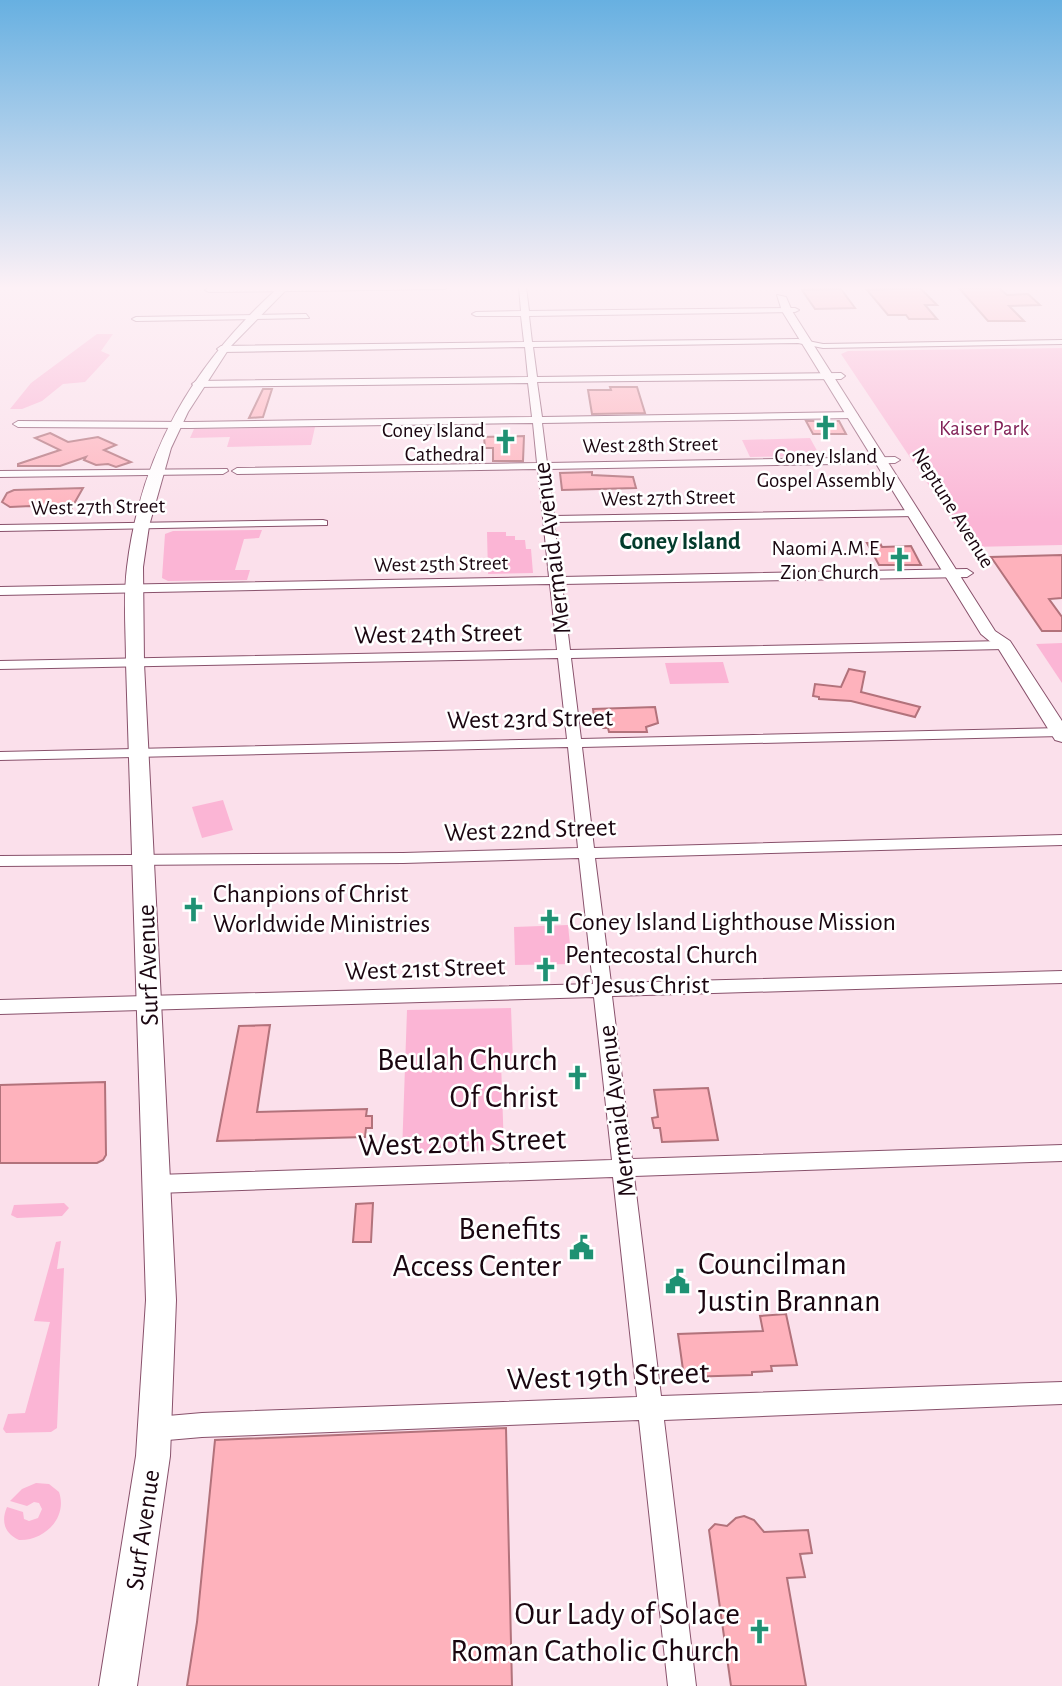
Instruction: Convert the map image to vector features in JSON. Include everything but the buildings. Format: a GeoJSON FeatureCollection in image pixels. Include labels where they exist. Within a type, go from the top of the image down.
{"type":"FeatureCollection","features":[{"type":"Feature","properties":{"kind":"main road","name":"Surf Avenue"},"geometry":{"type":"LineString","coordinates":[[118,1686],[131,1614],[156,1429],[161,1300],[138,753],[134,589],[141,526],[154,472],[173,425],[209,366]]}},
{"type":"Feature","properties":{"kind":"main road","name":"Neptune Avenue"},"geometry":{"type":"LineString","coordinates":[[829,366],[960,573]]}},
{"type":"Feature","properties":{"kind":"main road","name":"Neptune Avenue"},"geometry":{"type":"LineString","coordinates":[[835,376],[853,415],[888,460],[915,513],[1005,632],[1004,645],[1061,733]]}},
{"type":"Feature","properties":{"kind":"street","name":"Mermaid Avenue"},"geometry":{"type":"LineString","coordinates":[[531,366],[682,1686]]}},
{"type":"Feature","properties":{"kind":"street"},"geometry":{"type":"LineString","coordinates":[[196,384],[835,376]]}},
{"type":"Feature","properties":{"kind":"street"},"geometry":{"type":"LineString","coordinates":[[18,424],[173,425],[853,415]]}},
{"type":"Feature","properties":{"kind":"street","name":"West 28th Street"},"geometry":{"type":"LineString","coordinates":[[237,471],[888,460]]}},
{"type":"Feature","properties":{"kind":"street"},"geometry":{"type":"LineString","coordinates":[[0,474],[223,471]]}},
{"type":"Feature","properties":{"kind":"street","name":"West 27th Street"},"geometry":{"type":"LineString","coordinates":[[549,519],[915,513]]}},
{"type":"Feature","properties":{"kind":"street","name":"West 27th Street"},"geometry":{"type":"LineString","coordinates":[[0,528],[323,523]]}},
{"type":"Feature","properties":{"kind":"street","name":"West 25th Street"},"geometry":{"type":"LineString","coordinates":[[0,591],[960,573]]}},
{"type":"Feature","properties":{"kind":"street","name":"West 24th Street"},"geometry":{"type":"LineString","coordinates":[[0,665],[1004,645]]}},
{"type":"Feature","properties":{"kind":"street","name":"West 23rd Street"},"geometry":{"type":"LineString","coordinates":[[0,755],[1061,733]]}},
{"type":"Feature","properties":{"kind":"street","name":"West 22nd Street"},"geometry":{"type":"LineString","coordinates":[[0,861],[587,853],[1062,840]]}},
{"type":"Feature","properties":{"kind":"street","name":"West 21st Street"},"geometry":{"type":"LineString","coordinates":[[0,1007],[1062,977]]}},
{"type":"Feature","properties":{"kind":"street","name":"West 20th Street"},"geometry":{"type":"LineString","coordinates":[[157,1184],[1062,1153]]}},
{"type":"Feature","properties":{"kind":"street","name":"West 19th Street"},"geometry":{"type":"LineString","coordinates":[[156,1429],[1062,1393]]}},
{"type":"Feature","properties":{"kind":"green space"},"geometry":{"type":"Polygon","coordinates":[[[54,366],[100,366],[85,382],[63,384],[42,401],[22,409],[10,409],[31,383],[54,366]]]}},
{"type":"Feature","properties":{"kind":"green space","name":"Kaiser Park"},"geometry":{"type":"Polygon","coordinates":[[[849,366],[1062,366],[1062,545],[970,547],[849,366]]]}},
{"type":"Feature","properties":{"kind":"green space"},"geometry":{"type":"Polygon","coordinates":[[[315,427],[311,445],[227,447],[230,437],[190,438],[194,429],[315,427]]]}},
{"type":"Feature","properties":{"kind":"green space"},"geometry":{"type":"Polygon","coordinates":[[[810,438],[820,456],[750,457],[742,440],[810,438]]]}},
{"type":"Feature","properties":{"kind":"green space"},"geometry":{"type":"Polygon","coordinates":[[[262,530],[259,538],[244,539],[235,570],[250,570],[247,580],[168,581],[162,578],[165,534],[173,531],[262,530]]]}},
{"type":"Feature","properties":{"kind":"green space"},"geometry":{"type":"Polygon","coordinates":[[[487,532],[506,532],[506,536],[515,536],[515,540],[525,540],[526,549],[531,549],[533,573],[488,574],[487,532]]]}},
{"type":"Feature","properties":{"kind":"green space"},"geometry":{"type":"Polygon","coordinates":[[[1062,643],[1062,683],[1036,644],[1062,643]]]}},
{"type":"Feature","properties":{"kind":"green space"},"geometry":{"type":"Polygon","coordinates":[[[723,662],[729,683],[670,684],[665,663],[723,662]]]}},
{"type":"Feature","properties":{"kind":"green space"},"geometry":{"type":"Polygon","coordinates":[[[223,800],[233,830],[202,838],[192,807],[223,800]]]}},
{"type":"Feature","properties":{"kind":"green space"},"geometry":{"type":"Polygon","coordinates":[[[568,925],[572,964],[515,965],[514,927],[568,925]]]}},
{"type":"Feature","properties":{"kind":"green space"},"geometry":{"type":"Polygon","coordinates":[[[511,1008],[513,1061],[501,1062],[504,1150],[402,1153],[407,1010],[511,1008]]]}},
{"type":"Feature","properties":{"kind":"green space"},"geometry":{"type":"Polygon","coordinates":[[[64,1203],[69,1208],[62,1216],[17,1218],[11,1215],[14,1205],[64,1203]]]}},
{"type":"Feature","properties":{"kind":"green space"},"geometry":{"type":"Polygon","coordinates":[[[61,1241],[57,1269],[64,1268],[57,1428],[51,1432],[6,1433],[3,1429],[8,1414],[25,1413],[50,1322],[34,1321],[56,1242],[61,1241]]]}},
{"type":"Feature","properties":{"kind":"green space"},"geometry":{"type":"Polygon","coordinates":[[[36,1483],[49,1484],[59,1492],[60,1511],[52,1526],[45,1532],[37,1537],[19,1540],[7,1530],[5,1512],[7,1507],[23,1512],[24,1519],[29,1521],[38,1518],[42,1509],[39,1503],[34,1502],[27,1506],[10,1501],[22,1489],[36,1483]]]}},
{"type":"Feature","properties":{"kind":"place","name":"Coney Island Gospel Assembly"},"geometry":{"type":"Point","coordinates":[826,427]}},
{"type":"Feature","properties":{"kind":"place","name":"Coney Island Cathedral"},"geometry":{"type":"Point","coordinates":[505,442]}},
{"type":"Feature","properties":{"kind":"place","name":"Naomi A.M.E Zion Church"},"geometry":{"type":"Point","coordinates":[899,560]}},
{"type":"Feature","properties":{"kind":"place","name":"Chanpions of Christ Worldwide Ministries"},"geometry":{"type":"Point","coordinates":[193,909]}},
{"type":"Feature","properties":{"kind":"place","name":"Coney Island Lighthouse Mission"},"geometry":{"type":"Point","coordinates":[549,922]}},
{"type":"Feature","properties":{"kind":"place","name":"Pentecostal Church Of Jesus Christ"},"geometry":{"type":"Point","coordinates":[545,970]}},
{"type":"Feature","properties":{"kind":"place","name":"Beulah Church Of Christ"},"geometry":{"type":"Point","coordinates":[578,1078]}},
{"type":"Feature","properties":{"kind":"place","name":"Benefits Access Center"},"geometry":{"type":"Point","coordinates":[581,1247]}},
{"type":"Feature","properties":{"kind":"place","name":"Councilman Justin Brannan"},"geometry":{"type":"Point","coordinates":[678,1282]}},
{"type":"Feature","properties":{"kind":"place","name":"Our Lady of Solace Roman Catholic Church"},"geometry":{"type":"Point","coordinates":[760,1632]}},
{"type":"Feature","properties":{"kind":"district","name":"Coney Island"},"geometry":{"type":"Point","coordinates":[680,542]}}]}
